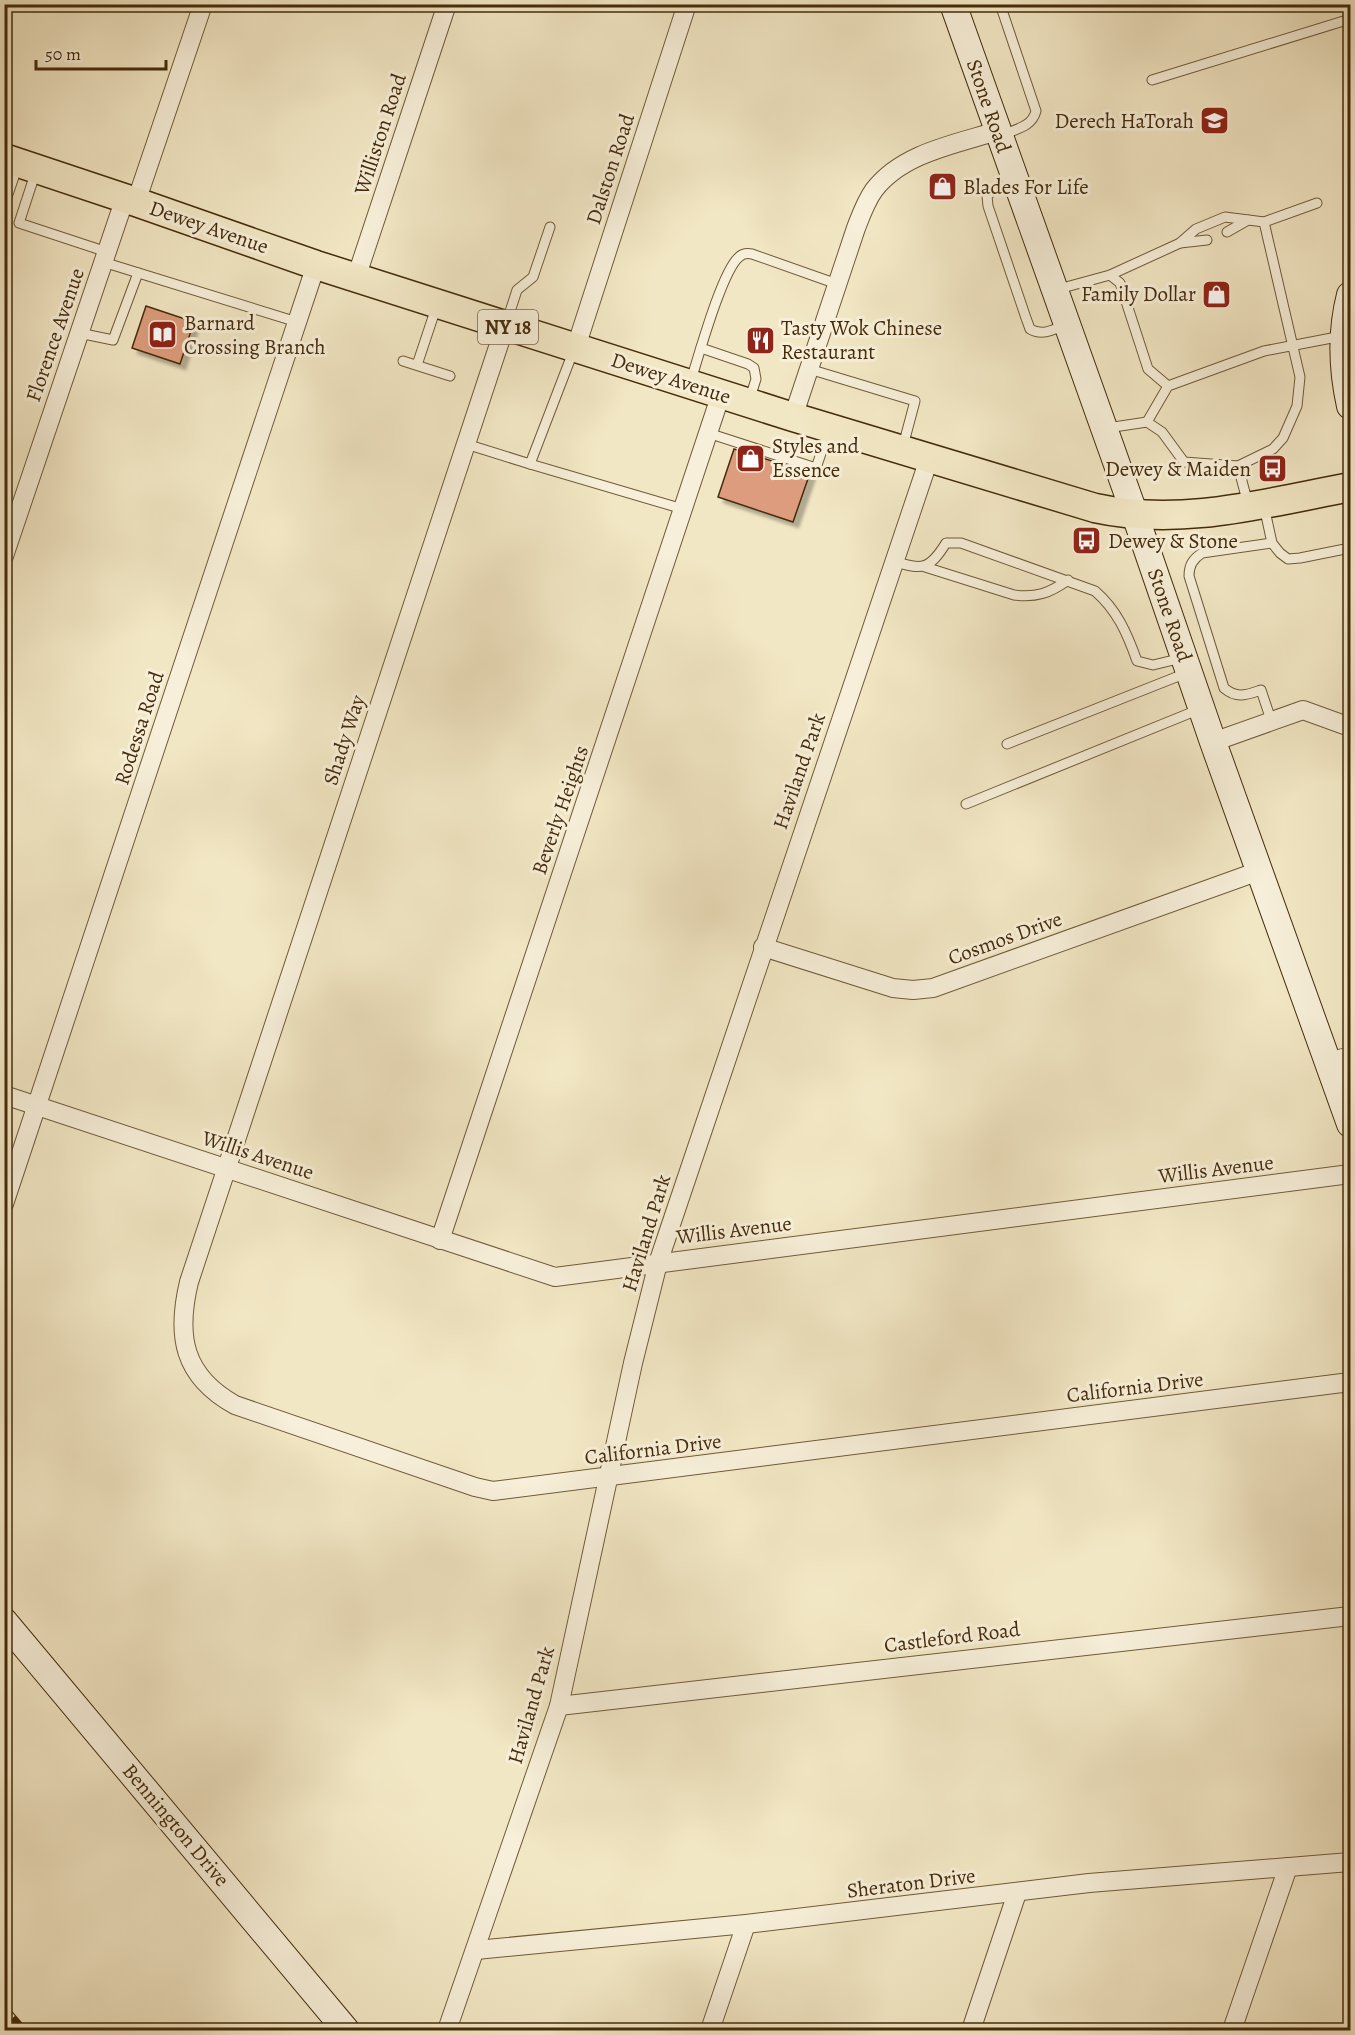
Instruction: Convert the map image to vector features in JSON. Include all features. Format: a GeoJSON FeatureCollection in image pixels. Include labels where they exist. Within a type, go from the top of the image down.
{"type":"FeatureCollection","features":[{"type":"Feature","properties":{"kind":"main road","name":"Dewey Avenue"},"geometry":{"type":"LineString","coordinates":[[20,163],[316,265],[505,326],[901,451],[1095,508],[1135,515],[1195,515],[1350,487]]}},
{"type":"Feature","properties":{"kind":"street","name":"Florence Avenue"},"geometry":{"type":"LineString","coordinates":[[4,556],[105,257],[130,200],[203,4]]}},
{"type":"Feature","properties":{"kind":"street","name":"Williston Road"},"geometry":{"type":"LineString","coordinates":[[356,278],[447,4]]}},
{"type":"Feature","properties":{"kind":"street","name":"Dalston Road"},"geometry":{"type":"LineString","coordinates":[[576,347],[687,4]]}},
{"type":"Feature","properties":{"kind":"street","name":"Stone Road"},"geometry":{"type":"LineString","coordinates":[[953,4],[1259,871],[1340,1059],[1350,1124]]}},
{"type":"Feature","properties":{"kind":"street"},"geometry":{"type":"LineString","coordinates":[[794,417],[863,208],[874,190],[906,163],[926,154],[998,133]]}},
{"type":"Feature","properties":{"kind":"street","name":"Rodessa Road"},"geometry":{"type":"LineString","coordinates":[[4,1204],[316,265]]}},
{"type":"Feature","properties":{"kind":"street"},"geometry":{"type":"LineString","coordinates":[[1350,295],[1344,335],[1344,362],[1350,406]]}},
{"type":"Feature","properties":{"kind":"street","name":"Shady Way"},"geometry":{"type":"LineString","coordinates":[[225,1168],[505,326]]}},
{"type":"Feature","properties":{"kind":"street","name":"Beverly Heights"},"geometry":{"type":"LineString","coordinates":[[440,1239],[721,394]]}},
{"type":"Feature","properties":{"kind":"street","name":"Haviland Park"},"geometry":{"type":"LineString","coordinates":[[447,2031],[559,1706],[633,1363],[658,1263],[929,459]]}},
{"type":"Feature","properties":{"kind":"street"},"geometry":{"type":"LineString","coordinates":[[1213,742],[1303,710],[1350,727]]}},
{"type":"Feature","properties":{"kind":"street","name":"Cosmos Drive"},"geometry":{"type":"LineString","coordinates":[[763,947],[893,988],[913,990],[933,988],[1259,871]]}},
{"type":"Feature","properties":{"kind":"street","name":"Willis Avenue"},"geometry":{"type":"LineString","coordinates":[[4,1095],[555,1277],[1350,1174]]}},
{"type":"Feature","properties":{"kind":"street","name":"California Drive"},"geometry":{"type":"LineString","coordinates":[[225,1168],[183,1307],[185,1347],[191,1363],[202,1380],[217,1395],[235,1405],[475,1487],[493,1491],[1350,1383]]}},
{"type":"Feature","properties":{"kind":"street","name":"Castleford Road"},"geometry":{"type":"LineString","coordinates":[[559,1706],[1350,1616]]}},
{"type":"Feature","properties":{"kind":"street","name":"Bennington Drive"},"geometry":{"type":"LineString","coordinates":[[4,1621],[346,2031]]}},
{"type":"Feature","properties":{"kind":"street","name":"Sheraton Drive"},"geometry":{"type":"LineString","coordinates":[[476,1950],[746,1924],[1089,1883],[1350,1862]]}},
{"type":"Feature","properties":{"kind":"street"},"geometry":{"type":"LineString","coordinates":[[1232,2031],[1288,1867]]}},
{"type":"Feature","properties":{"kind":"street"},"geometry":{"type":"LineString","coordinates":[[971,2031],[1017,1893]]}},
{"type":"Feature","properties":{"kind":"street"},"geometry":{"type":"LineString","coordinates":[[710,2031],[746,1924]]}},
{"type":"Feature","properties":{"kind":"lane"},"geometry":{"type":"LineString","coordinates":[[998,133],[1030,123],[1036,111],[1000,4]]}},
{"type":"Feature","properties":{"kind":"lane"},"geometry":{"type":"LineString","coordinates":[[1152,80],[1350,20]]}},
{"type":"Feature","properties":{"kind":"lane"},"geometry":{"type":"LineString","coordinates":[[5,202],[20,163]]}},
{"type":"Feature","properties":{"kind":"lane"},"geometry":{"type":"LineString","coordinates":[[20,163],[19,224],[105,257],[138,273],[297,322]]}},
{"type":"Feature","properties":{"kind":"lane"},"geometry":{"type":"LineString","coordinates":[[1016,182],[992,191],[987,196],[988,206],[1030,329],[1036,333],[1043,333],[1067,325]]}},
{"type":"Feature","properties":{"kind":"lane"},"geometry":{"type":"LineString","coordinates":[[1054,290],[1110,275],[1180,243],[1196,229],[1225,217],[1264,222],[1317,202]]}},
{"type":"Feature","properties":{"kind":"lane"},"geometry":{"type":"LineString","coordinates":[[1227,232],[1249,220]]}},
{"type":"Feature","properties":{"kind":"lane"},"geometry":{"type":"LineString","coordinates":[[1104,428],[1147,422],[1162,432],[1184,462],[1238,466],[1273,449],[1283,438],[1297,406],[1300,377],[1264,222]]}},
{"type":"Feature","properties":{"kind":"lane"},"geometry":{"type":"LineString","coordinates":[[505,326],[517,290],[533,277],[550,227]]}},
{"type":"Feature","properties":{"kind":"lane"},"geometry":{"type":"LineString","coordinates":[[1180,243],[1207,240]]}},
{"type":"Feature","properties":{"kind":"lane"},"geometry":{"type":"LineString","coordinates":[[690,383],[728,273],[739,257],[745,253],[752,254],[837,284]]}},
{"type":"Feature","properties":{"kind":"lane"},"geometry":{"type":"LineString","coordinates":[[79,333],[113,340],[138,273]]}},
{"type":"Feature","properties":{"kind":"lane"},"geometry":{"type":"LineString","coordinates":[[1110,275],[1120,283],[1148,369],[1168,386]]}},
{"type":"Feature","properties":{"kind":"lane"},"geometry":{"type":"LineString","coordinates":[[417,365],[437,304]]}},
{"type":"Feature","properties":{"kind":"lane"},"geometry":{"type":"LineString","coordinates":[[1147,422],[1168,386],[1264,351],[1344,335]]}},
{"type":"Feature","properties":{"kind":"lane"},"geometry":{"type":"LineString","coordinates":[[530,465],[576,347]]}},
{"type":"Feature","properties":{"kind":"lane"},"geometry":{"type":"LineString","coordinates":[[701,348],[754,368],[756,379],[749,403]]}},
{"type":"Feature","properties":{"kind":"lane"},"geometry":{"type":"LineString","coordinates":[[403,361],[450,376]]}},
{"type":"Feature","properties":{"kind":"lane"},"geometry":{"type":"LineString","coordinates":[[809,369],[915,401],[901,451]]}},
{"type":"Feature","properties":{"kind":"lane"},"geometry":{"type":"LineString","coordinates":[[708,433],[816,468],[829,428]]}},
{"type":"Feature","properties":{"kind":"lane"},"geometry":{"type":"LineString","coordinates":[[466,444],[684,510]]}},
{"type":"Feature","properties":{"kind":"lane"},"geometry":{"type":"LineString","coordinates":[[1238,466],[1272,543],[1288,559],[1350,548]]}},
{"type":"Feature","properties":{"kind":"lane"},"geometry":{"type":"LineString","coordinates":[[925,567],[936,559],[946,543],[961,543],[1068,580],[1095,591],[1108,602],[1123,624],[1137,661],[1153,665],[1186,665]]}},
{"type":"Feature","properties":{"kind":"lane"},"geometry":{"type":"LineString","coordinates":[[1272,543],[1202,552],[1191,564],[1189,576],[1224,688],[1234,695],[1242,696],[1261,690],[1272,720]]}},
{"type":"Feature","properties":{"kind":"lane"},"geometry":{"type":"LineString","coordinates":[[894,561],[911,567],[925,567],[1014,595],[1029,597],[1044,595],[1068,580]]}},
{"type":"Feature","properties":{"kind":"lane"},"geometry":{"type":"LineString","coordinates":[[1006,744],[1186,665]]}},
{"type":"Feature","properties":{"kind":"lane"},"geometry":{"type":"LineString","coordinates":[[966,804],[1201,709]]}},
{"type":"Feature","properties":{"kind":"building","name":"Barnard Crossing Branch"},"geometry":{"type":"Polygon","coordinates":[[[146,306],[194,322],[180,364],[132,348],[146,306]]]}},
{"type":"Feature","properties":{"kind":"building"},"geometry":{"type":"Polygon","coordinates":[[[734,449],[810,473],[793,522],[718,497],[734,449]]]}},
{"type":"Feature","properties":{"kind":"railway"},"geometry":{"type":"LineString","coordinates":[[4,2007],[24,2030]]}},
{"type":"Feature","properties":{"kind":"place","name":"Derech HaTorah"},"geometry":{"type":"Point","coordinates":[1215,121]}},
{"type":"Feature","properties":{"kind":"place","name":"Blades For Life"},"geometry":{"type":"Point","coordinates":[942,187]}},
{"type":"Feature","properties":{"kind":"place","name":"Family Dollar"},"geometry":{"type":"Point","coordinates":[1217,294]}},
{"type":"Feature","properties":{"kind":"place","name":"Barnard Crossing Branch"},"geometry":{"type":"Point","coordinates":[163,335]}},
{"type":"Feature","properties":{"kind":"place","name":"Tasty Wok Chinese Restaurant"},"geometry":{"type":"Point","coordinates":[760,340]}},
{"type":"Feature","properties":{"kind":"place","name":"Styles and Essence"},"geometry":{"type":"Point","coordinates":[751,458]}},
{"type":"Feature","properties":{"kind":"place","name":"Dewey & Maiden"},"geometry":{"type":"Point","coordinates":[1272,469]}},
{"type":"Feature","properties":{"kind":"place","name":"Dewey & Stone"},"geometry":{"type":"Point","coordinates":[1087,541]}}]}
